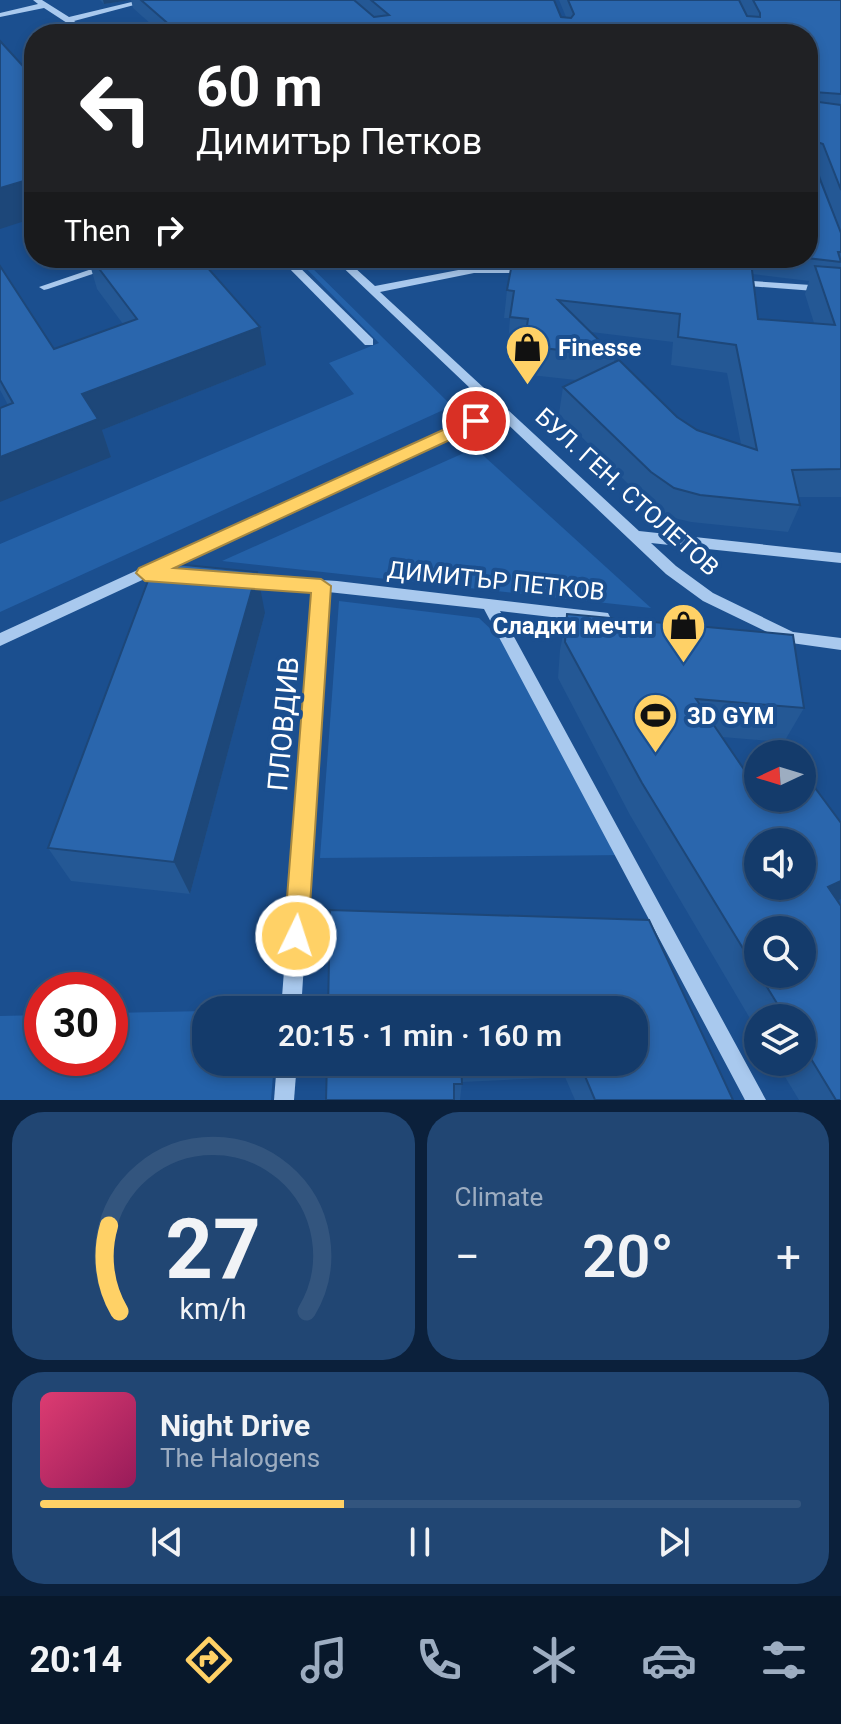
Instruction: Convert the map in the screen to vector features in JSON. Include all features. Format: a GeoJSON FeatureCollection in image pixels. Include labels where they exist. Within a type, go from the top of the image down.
{"type":"FeatureCollection","features":[{"type":"Feature","properties":{"kind":"street"},"geometry":{"type":"LineString","coordinates":[[67,20],[149,0]]}},
{"type":"Feature","properties":{"kind":"street"},"geometry":{"type":"LineString","coordinates":[[0,15],[41,2],[73,24]]}},
{"type":"Feature","properties":{"kind":"street"},"geometry":{"type":"LineString","coordinates":[[44,287],[104,268]]}},
{"type":"Feature","properties":{"kind":"street"},"geometry":{"type":"LineString","coordinates":[[294,268],[369,342]]}},
{"type":"Feature","properties":{"kind":"street","name":"БУЛ. ГЕН. СТОЛЕТОВ"},"geometry":{"type":"LineString","coordinates":[[349,268],[632,536],[708,597],[750,620],[795,638]]}},
{"type":"Feature","properties":{"kind":"street"},"geometry":{"type":"LineString","coordinates":[[372,290],[474,270],[542,271]]}},
{"type":"Feature","properties":{"kind":"street"},"geometry":{"type":"LineString","coordinates":[[731,283],[841,290]]}},
{"type":"Feature","properties":{"kind":"street"},"geometry":{"type":"LineString","coordinates":[[0,640],[500,409]]}},
{"type":"Feature","properties":{"kind":"street"},"geometry":{"type":"LineString","coordinates":[[632,536],[841,558]]}},
{"type":"Feature","properties":{"kind":"street"},"geometry":{"type":"LineString","coordinates":[[145,573],[175,576]]}},
{"type":"Feature","properties":{"kind":"street","name":"ДИМИТЪР ПЕТКОВ"},"geometry":{"type":"LineString","coordinates":[[219,579],[321,586],[614,619]]}},
{"type":"Feature","properties":{"kind":"street","name":"ПЛОВДИВ"},"geometry":{"type":"LineString","coordinates":[[292,996],[321,586]]}},
{"type":"Feature","properties":{"kind":"street"},"geometry":{"type":"LineString","coordinates":[[489,605],[756,1100]]}},
{"type":"Feature","properties":{"kind":"street"},"geometry":{"type":"LineString","coordinates":[[750,634],[841,644]]}},
{"type":"Feature","properties":{"kind":"street"},"geometry":{"type":"LineString","coordinates":[[284,1100],[286,1076]]}},
{"type":"Feature","properties":{"kind":"shaded area"},"geometry":{"type":"Polygon","coordinates":[[[306,268],[312,268],[452,406],[0,612],[0,544],[354,394],[329,363],[379,343],[306,268]]]}},
{"type":"Feature","properties":{"kind":"shaded area"},"geometry":{"type":"Polygon","coordinates":[[[475,448],[651,608],[222,561],[475,448]]]}},
{"type":"Feature","properties":{"kind":"shaded area"},"geometry":{"type":"Polygon","coordinates":[[[339,601],[479,618],[515,652],[624,855],[320,858],[339,601]]]}},
{"type":"Feature","properties":{"kind":"shaded area"},"geometry":{"type":"Polygon","coordinates":[[[192,1011],[192,1076],[273,1076],[271,1100],[0,1100],[0,1016],[24,1015],[24,1076],[128,1076],[128,1013],[192,1011]]]}},
{"type":"Feature","properties":{"kind":"building"},"geometry":{"type":"Polygon","coordinates":[[[141,0],[354,0],[374,17],[389,15],[371,0],[554,0],[561,17],[571,18],[574,14],[568,0],[739,0],[747,16],[760,17],[753,0],[841,0],[841,94],[818,92],[818,24],[169,24],[141,0]]]}},
{"type":"Feature","properties":{"kind":"building"},"geometry":{"type":"Polygon","coordinates":[[[0,41],[24,67],[24,181],[0,188],[0,41]]]}},
{"type":"Feature","properties":{"kind":"building"},"geometry":{"type":"Polygon","coordinates":[[[818,102],[841,105],[841,190],[823,144],[818,142],[818,102]]]}},
{"type":"Feature","properties":{"kind":"building"},"geometry":{"type":"Polygon","coordinates":[[[818,174],[841,233],[841,252],[838,252],[841,262],[818,259],[818,174]]]}},
{"type":"Feature","properties":{"kind":"building"},"geometry":{"type":"Polygon","coordinates":[[[0,266],[54,349],[137,319],[99,268],[208,268],[260,327],[82,394],[98,419],[0,457],[0,408],[13,403],[0,380],[0,266]]]}},
{"type":"Feature","properties":{"kind":"building"},"geometry":{"type":"Polygon","coordinates":[[[511,268],[752,268],[758,319],[835,325],[816,268],[841,268],[841,469],[792,470],[800,505],[700,495],[674,488],[651,472],[563,387],[619,360],[677,417],[697,430],[757,450],[736,345],[678,337],[680,314],[558,300],[615,356],[524,346],[528,319],[510,317],[514,291],[507,290],[511,268]]]}},
{"type":"Feature","properties":{"kind":"building"},"geometry":{"type":"Polygon","coordinates":[[[155,562],[257,572],[174,862],[48,848],[155,562]]]}},
{"type":"Feature","properties":{"kind":"building"},"geometry":{"type":"Polygon","coordinates":[[[567,614],[793,635],[804,708],[696,699],[744,769],[744,812],[816,812],[816,789],[841,823],[841,881],[828,887],[841,906],[841,1100],[836,1100],[816,1067],[816,1004],[777,1004],[768,988],[816,988],[816,916],[744,916],[744,950],[642,783],[565,642],[567,614]]]}},
{"type":"Feature","properties":{"kind":"building"},"geometry":{"type":"Polygon","coordinates":[[[330,910],[649,920],[733,1100],[595,1100],[585,1076],[648,1076],[648,996],[328,996],[330,910]]]}},
{"type":"Feature","properties":{"kind":"building"},"geometry":{"type":"Polygon","coordinates":[[[327,1076],[462,1076],[462,1084],[454,1084],[454,1100],[326,1100],[327,1076]]]}},
{"type":"Feature","properties":{"kind":"place","name":"Finesse"},"geometry":{"type":"Point","coordinates":[527,387]}},
{"type":"Feature","properties":{"kind":"place","name":"Сладки мечти"},"geometry":{"type":"Point","coordinates":[684,665]}},
{"type":"Feature","properties":{"kind":"place","name":"3D GYM"},"geometry":{"type":"Point","coordinates":[656,755]}},
{"type":"Feature","properties":{"kind":"route"},"geometry":{"type":"LineString","coordinates":[[296,936],[321,586],[145,573],[476,421]]}}]}
